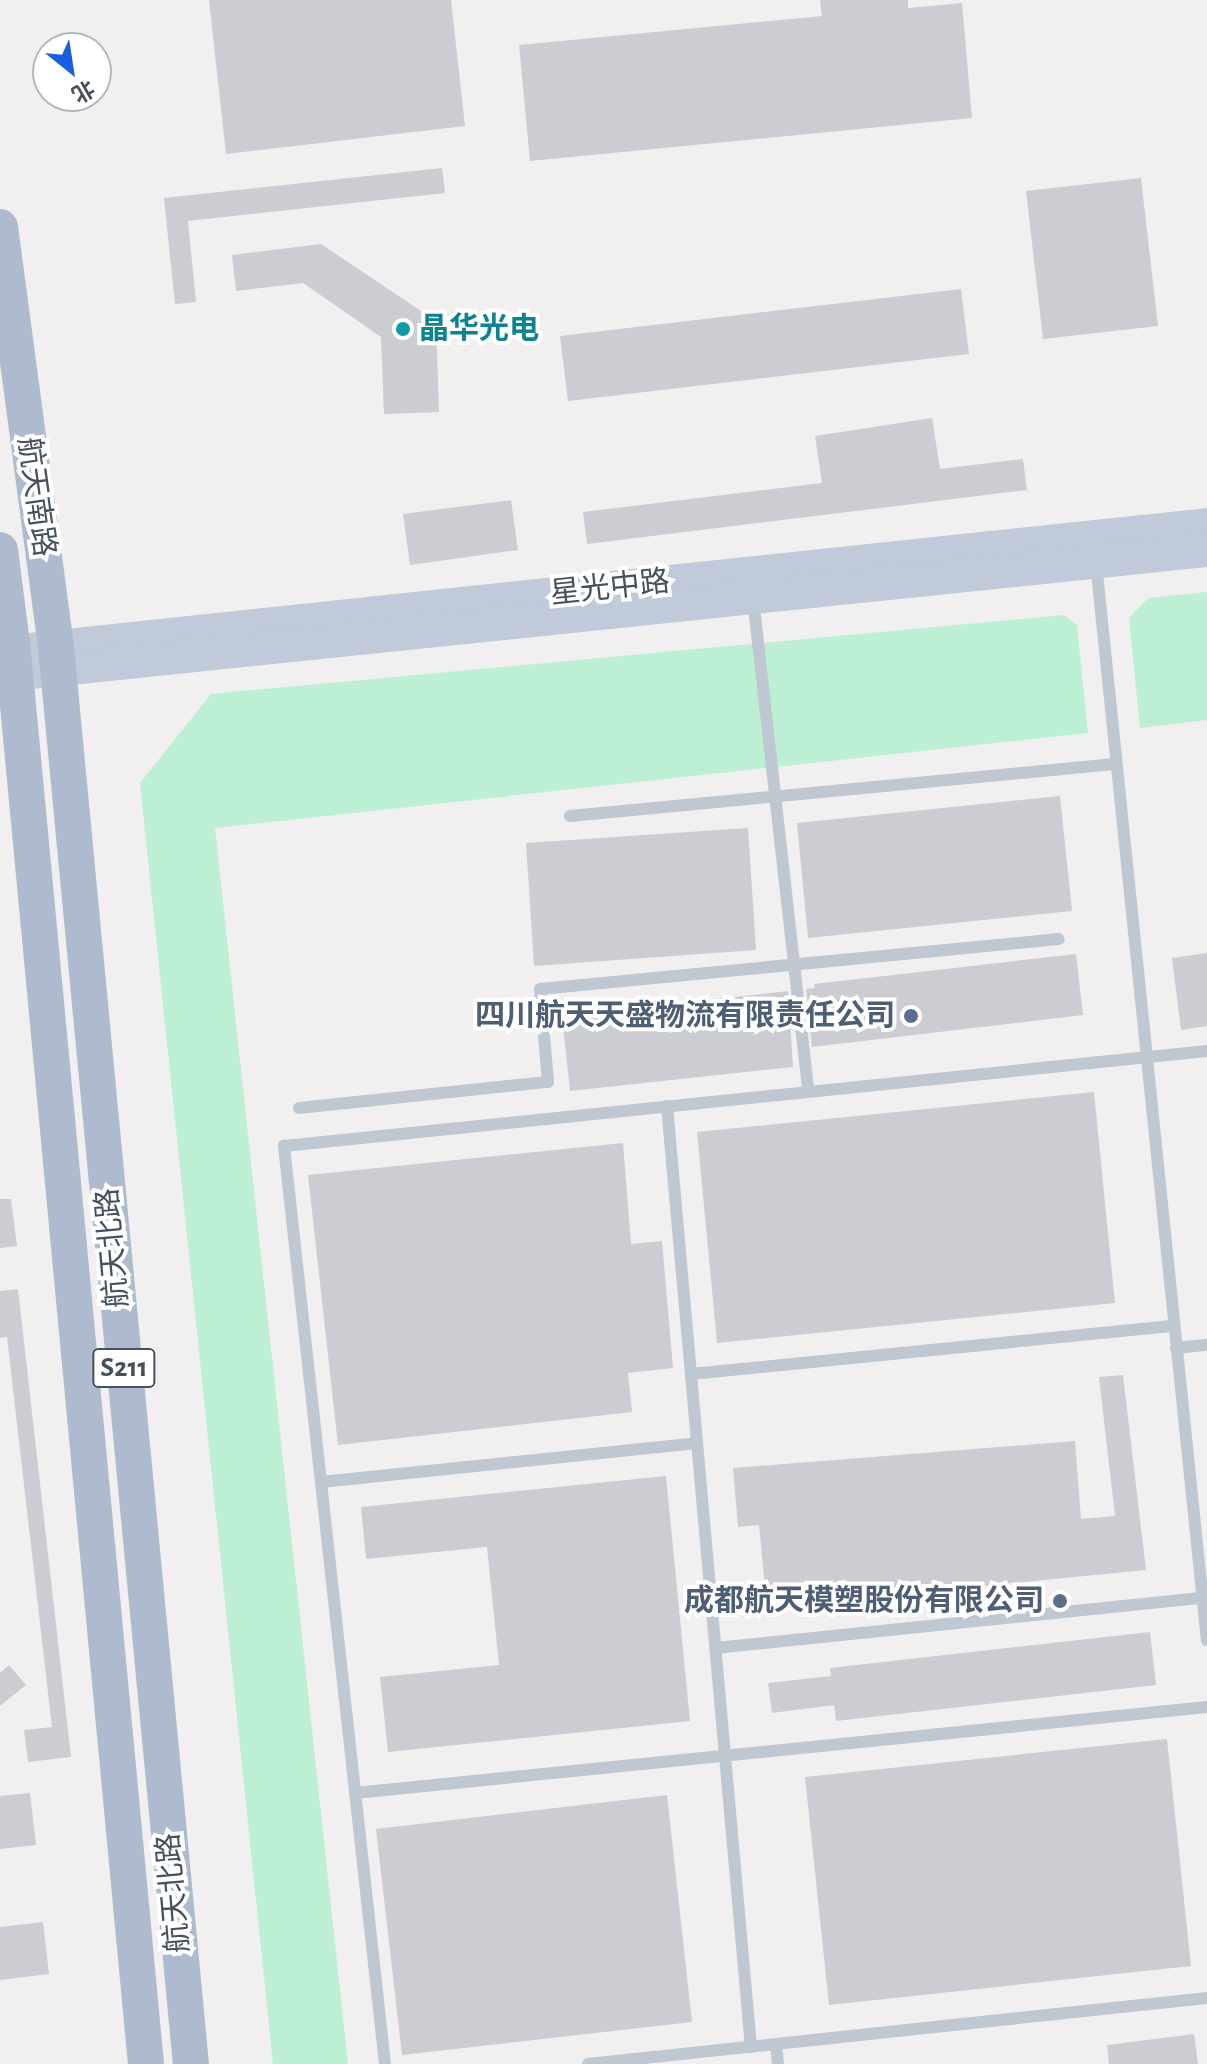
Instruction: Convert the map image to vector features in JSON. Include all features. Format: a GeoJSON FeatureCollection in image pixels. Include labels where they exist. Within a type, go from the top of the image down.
{"type":"FeatureCollection","features":[{"type":"Feature","properties":{"kind":"main road","name":"航天南路"},"geometry":{"type":"LineString","coordinates":[[0,227],[57,659]]}},
{"type":"Feature","properties":{"kind":"main road","name":"星光中路"},"geometry":{"type":"LineString","coordinates":[[57,659],[1207,525]]}},
{"type":"Feature","properties":{"kind":"main road","name":"航天南路"},"geometry":{"type":"LineString","coordinates":[[0,550],[7,663]]}},
{"type":"Feature","properties":{"kind":"main road","name":"星光中路"},"geometry":{"type":"LineString","coordinates":[[7,663],[753,597],[1207,550]]}},
{"type":"Feature","properties":{"kind":"main road","name":"航天北路"},"geometry":{"type":"LineString","coordinates":[[57,659],[191,2064]]}},
{"type":"Feature","properties":{"kind":"main road","name":"航天北路"},"geometry":{"type":"LineString","coordinates":[[7,663],[146,2064]]}},
{"type":"Feature","properties":{"kind":"lane"},"geometry":{"type":"LineString","coordinates":[[1096,563],[1176,1348],[1201,1524],[1207,1640]]}},
{"type":"Feature","properties":{"kind":"lane"},"geometry":{"type":"LineString","coordinates":[[753,597],[808,1092]]}},
{"type":"Feature","properties":{"kind":"lane"},"geometry":{"type":"LineString","coordinates":[[570,816],[1115,764]]}},
{"type":"Feature","properties":{"kind":"lane"},"geometry":{"type":"LineString","coordinates":[[299,1108],[548,1082],[540,989],[1059,939]]}},
{"type":"Feature","properties":{"kind":"lane"},"geometry":{"type":"LineString","coordinates":[[385,2064],[284,1146],[1207,1051]]}},
{"type":"Feature","properties":{"kind":"lane"},"geometry":{"type":"LineString","coordinates":[[667,1106],[751,2047]]}},
{"type":"Feature","properties":{"kind":"lane"},"geometry":{"type":"LineString","coordinates":[[691,1374],[1174,1326]]}},
{"type":"Feature","properties":{"kind":"lane"},"geometry":{"type":"LineString","coordinates":[[1176,1348],[1207,1345]]}},
{"type":"Feature","properties":{"kind":"lane"},"geometry":{"type":"LineString","coordinates":[[321,1482],[697,1443]]}},
{"type":"Feature","properties":{"kind":"lane"},"geometry":{"type":"LineString","coordinates":[[716,1648],[1203,1598]]}},
{"type":"Feature","properties":{"kind":"lane"},"geometry":{"type":"LineString","coordinates":[[355,1793],[1207,1707]]}},
{"type":"Feature","properties":{"kind":"lane"},"geometry":{"type":"LineString","coordinates":[[588,2064],[1207,1998]]}},
{"type":"Feature","properties":{"kind":"lane"},"geometry":{"type":"LineString","coordinates":[[776,2045],[778,2064]]}},
{"type":"Feature","properties":{"kind":"green space"},"geometry":{"type":"Polygon","coordinates":[[[1207,592],[1207,720],[1140,728],[1129,618],[1148,598],[1207,592]]]}},
{"type":"Feature","properties":{"kind":"green space"},"geometry":{"type":"Polygon","coordinates":[[[1064,615],[1077,625],[1088,733],[215,828],[348,2064],[273,2064],[140,783],[211,694],[1064,615]]]}},
{"type":"Feature","properties":{"kind":"building"},"geometry":{"type":"Polygon","coordinates":[[[209,0],[451,0],[465,126],[226,154],[209,0]]]}},
{"type":"Feature","properties":{"kind":"building"},"geometry":{"type":"Polygon","coordinates":[[[820,0],[908,0],[908,8],[962,3],[972,118],[530,161],[519,45],[822,16],[820,0]]]}},
{"type":"Feature","properties":{"kind":"building"},"geometry":{"type":"Polygon","coordinates":[[[442,168],[445,193],[188,221],[196,302],[175,304],[164,198],[442,168]]]}},
{"type":"Feature","properties":{"kind":"building"},"geometry":{"type":"Polygon","coordinates":[[[1141,178],[1158,326],[1043,339],[1026,191],[1141,178]]]}},
{"type":"Feature","properties":{"kind":"building","name":"晶华光电"},"geometry":{"type":"Polygon","coordinates":[[[321,244],[436,321],[439,412],[384,414],[381,337],[303,283],[236,291],[232,255],[321,244]]]}},
{"type":"Feature","properties":{"kind":"building"},"geometry":{"type":"Polygon","coordinates":[[[961,289],[969,354],[568,401],[560,336],[961,289]]]}},
{"type":"Feature","properties":{"kind":"building"},"geometry":{"type":"Polygon","coordinates":[[[932,418],[940,469],[1023,459],[1027,490],[587,544],[583,512],[822,483],[815,436],[932,418]]]}},
{"type":"Feature","properties":{"kind":"building"},"geometry":{"type":"Polygon","coordinates":[[[511,500],[518,550],[410,565],[403,514],[511,500]]]}},
{"type":"Feature","properties":{"kind":"building"},"geometry":{"type":"Polygon","coordinates":[[[1060,796],[1072,911],[808,938],[797,823],[1060,796]]]}},
{"type":"Feature","properties":{"kind":"building"},"geometry":{"type":"Polygon","coordinates":[[[748,828],[756,950],[534,966],[526,843],[748,828]]]}},
{"type":"Feature","properties":{"kind":"building"},"geometry":{"type":"Polygon","coordinates":[[[1207,953],[1207,1026],[1181,1030],[1172,958],[1207,953]]]}},
{"type":"Feature","properties":{"kind":"building"},"geometry":{"type":"Polygon","coordinates":[[[1076,954],[1083,1015],[812,1047],[806,989],[815,988],[814,984],[1076,954]]]}},
{"type":"Feature","properties":{"kind":"building"},"geometry":{"type":"Polygon","coordinates":[[[788,991],[793,1067],[570,1091],[562,1016],[788,991]]]}},
{"type":"Feature","properties":{"kind":"building"},"geometry":{"type":"Polygon","coordinates":[[[1094,1092],[1115,1303],[717,1343],[697,1132],[1094,1092]]]}},
{"type":"Feature","properties":{"kind":"building"},"geometry":{"type":"Polygon","coordinates":[[[623,1143],[631,1244],[662,1241],[673,1368],[628,1373],[632,1412],[338,1445],[308,1175],[623,1143]]]}},
{"type":"Feature","properties":{"kind":"building"},"geometry":{"type":"Polygon","coordinates":[[[0,1199],[11,1199],[17,1246],[0,1248],[0,1199]]]}},
{"type":"Feature","properties":{"kind":"building"},"geometry":{"type":"Polygon","coordinates":[[[18,1289],[71,1757],[28,1762],[24,1730],[52,1727],[7,1337],[0,1338],[0,1291],[18,1289]]]}},
{"type":"Feature","properties":{"kind":"building"},"geometry":{"type":"Polygon","coordinates":[[[1123,1375],[1146,1570],[767,1607],[759,1525],[738,1527],[733,1468],[1075,1441],[1081,1519],[1115,1516],[1099,1377],[1123,1375]]]}},
{"type":"Feature","properties":{"kind":"building"},"geometry":{"type":"Polygon","coordinates":[[[666,1476],[690,1721],[388,1752],[380,1677],[499,1665],[487,1547],[366,1559],[361,1507],[666,1476]]]}},
{"type":"Feature","properties":{"kind":"building"},"geometry":{"type":"Polygon","coordinates":[[[1150,1632],[1156,1685],[836,1721],[834,1705],[772,1713],[768,1683],[831,1676],[830,1668],[1150,1632]]]}},
{"type":"Feature","properties":{"kind":"building"},"geometry":{"type":"Polygon","coordinates":[[[9,1665],[26,1685],[0,1706],[0,1673],[9,1665]]]}},
{"type":"Feature","properties":{"kind":"building"},"geometry":{"type":"Polygon","coordinates":[[[1167,1739],[1191,1966],[829,2005],[805,1777],[1167,1739]]]}},
{"type":"Feature","properties":{"kind":"building"},"geometry":{"type":"Polygon","coordinates":[[[30,1793],[36,1845],[0,1849],[0,1796],[30,1793]]]}},
{"type":"Feature","properties":{"kind":"building"},"geometry":{"type":"Polygon","coordinates":[[[667,1795],[692,2022],[402,2055],[376,1829],[667,1795]]]}},
{"type":"Feature","properties":{"kind":"building"},"geometry":{"type":"Polygon","coordinates":[[[43,1922],[49,1974],[0,1980],[0,1927],[43,1922]]]}},
{"type":"Feature","properties":{"kind":"building"},"geometry":{"type":"Polygon","coordinates":[[[1194,2034],[1198,2064],[1109,2064],[1107,2045],[1194,2034]]]}},
{"type":"Feature","properties":{"kind":"place","name":"晶华光电"},"geometry":{"type":"Point","coordinates":[403,329]}},
{"type":"Feature","properties":{"kind":"place","name":"四川航天天盛物流有限责任公司"},"geometry":{"type":"Point","coordinates":[911,1016]}},
{"type":"Feature","properties":{"kind":"place","name":"成都航天模塑股份有限公司"},"geometry":{"type":"Point","coordinates":[1060,1601]}}]}
